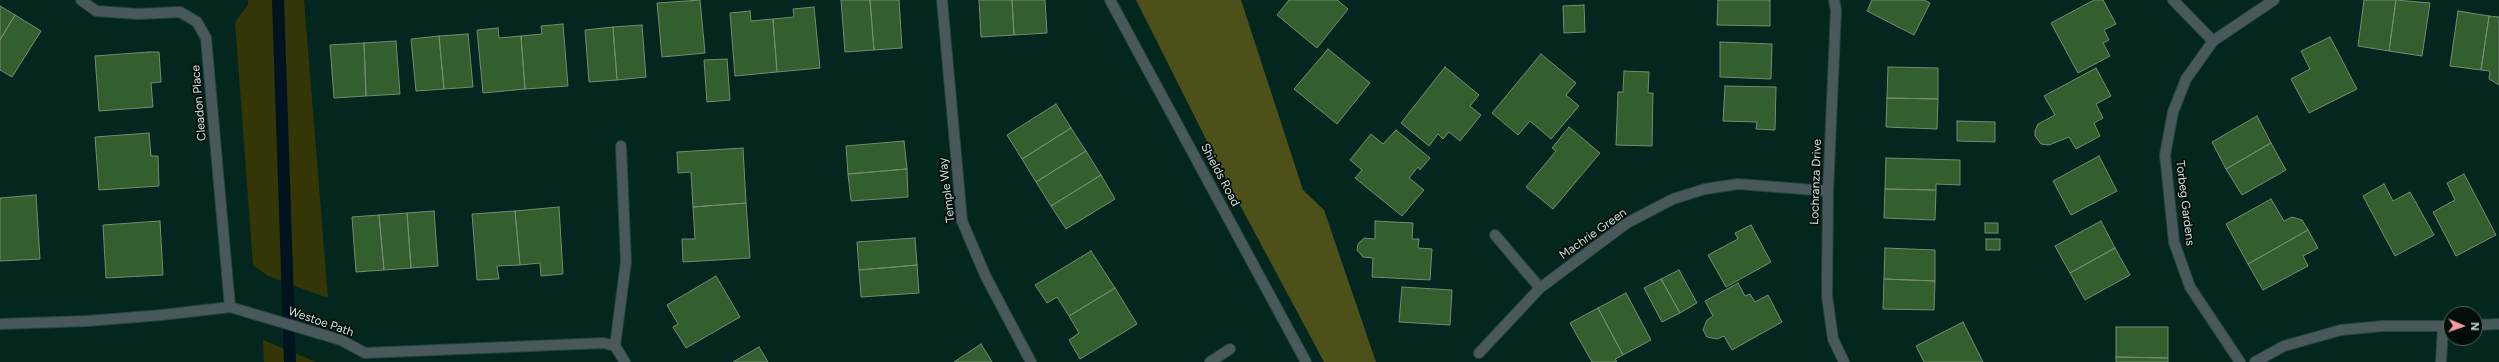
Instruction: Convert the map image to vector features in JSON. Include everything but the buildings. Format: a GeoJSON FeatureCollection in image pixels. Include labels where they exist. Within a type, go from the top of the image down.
{"type":"FeatureCollection","features":[{"type":"Feature","properties":{"kind":"street","name":"Cleadon Place"},"geometry":{"type":"LineString","coordinates":[[81,0],[96,11],[138,14],[180,12],[198,22],[206,38],[230,307]]}},
{"type":"Feature","properties":{"kind":"street","name":"Temple Way"},"geometry":{"type":"LineString","coordinates":[[942,0],[962,221],[986,277],[1032,362]]}},
{"type":"Feature","properties":{"kind":"street","name":"Shields Road"},"geometry":{"type":"LineString","coordinates":[[1110,0],[1306,362]]}},
{"type":"Feature","properties":{"kind":"street","name":"Lochranza Drive"},"geometry":{"type":"LineString","coordinates":[[1834,0],[1836,10],[1828,191],[1827,296],[1832,339],[1844,362]]}},
{"type":"Feature","properties":{"kind":"street"},"geometry":{"type":"LineString","coordinates":[[2173,0],[2213,41]]}},
{"type":"Feature","properties":{"kind":"street","name":"Torbeg Gardens"},"geometry":{"type":"LineString","coordinates":[[2240,362],[2190,287],[2174,242],[2168,190],[2166,155],[2173,112],[2186,79],[2213,41],[2274,0]]}},
{"type":"Feature","properties":{"kind":"street"},"geometry":{"type":"LineString","coordinates":[[621,146],[626,262],[615,346],[625,362]]}},
{"type":"Feature","properties":{"kind":"street","name":"Machrie Green"},"geometry":{"type":"LineString","coordinates":[[1479,353],[1540,288],[1627,223],[1672,199],[1706,189],[1738,184],[1828,191]]}},
{"type":"Feature","properties":{"kind":"street"},"geometry":{"type":"LineString","coordinates":[[1495,235],[1540,288]]}},
{"type":"Feature","properties":{"kind":"street","name":"Westoe Path"},"geometry":{"type":"LineString","coordinates":[[0,324],[95,321],[230,307],[342,340],[365,357],[604,343],[615,346]]}},
{"type":"Feature","properties":{"kind":"street"},"geometry":{"type":"LineString","coordinates":[[2483,325],[2499,324]]}},
{"type":"Feature","properties":{"kind":"street"},"geometry":{"type":"LineString","coordinates":[[2255,362],[2284,346],[2341,330],[2383,326],[2443,327]]}},
{"type":"Feature","properties":{"kind":"street"},"geometry":{"type":"LineString","coordinates":[[2441,362],[2444,346]]}},
{"type":"Feature","properties":{"kind":"street"},"geometry":{"type":"LineString","coordinates":[[1210,362],[1230,349]]}},
{"type":"Feature","properties":{"kind":"shaded area"},"geometry":{"type":"Polygon","coordinates":[[[248,0],[304,0],[328,298],[268,276],[253,265],[235,22],[248,5],[248,0]]]}},
{"type":"Feature","properties":{"kind":"shaded area"},"geometry":{"type":"Polygon","coordinates":[[[1136,0],[1241,0],[1303,190],[1324,210],[1376,362],[1324,362],[1225,177],[1136,0]]]}},
{"type":"Feature","properties":{"kind":"shaded area"},"geometry":{"type":"Polygon","coordinates":[[[263,340],[316,362],[264,362],[263,340]]]}},
{"type":"Feature","properties":{"kind":"waterway"},"geometry":{"type":"LineString","coordinates":[[278,0],[290,362]]}}]}
